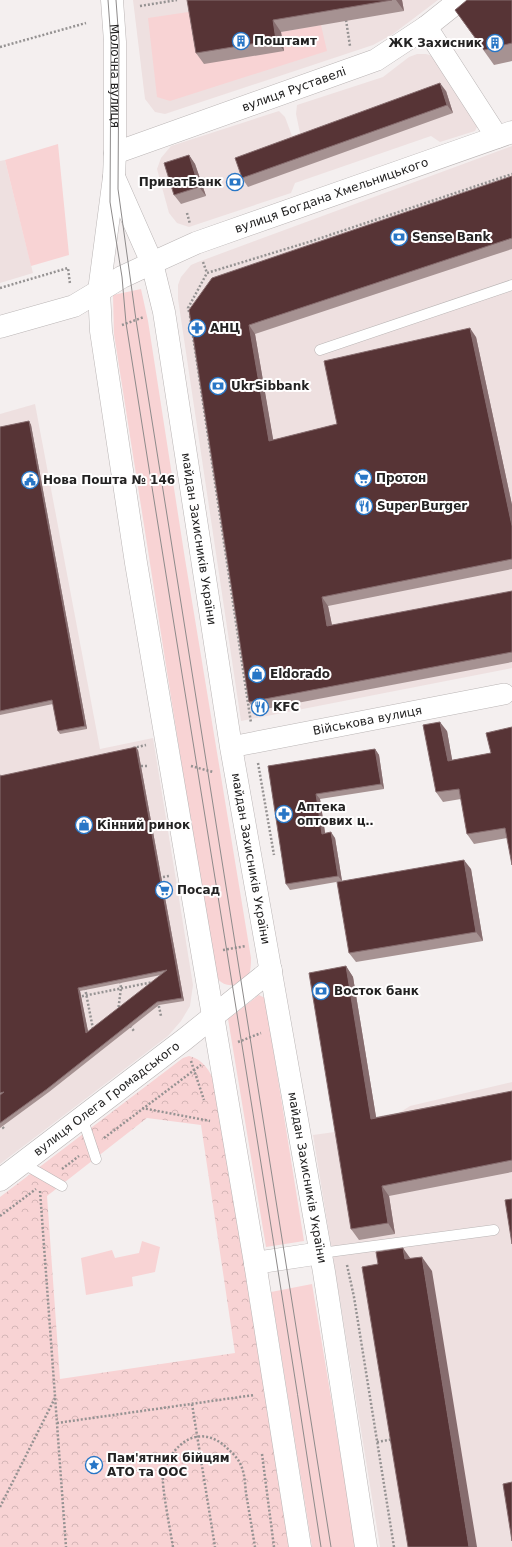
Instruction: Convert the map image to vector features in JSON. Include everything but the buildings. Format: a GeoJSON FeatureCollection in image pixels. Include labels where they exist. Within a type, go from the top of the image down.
{"type":"FeatureCollection","features":[{"type":"Feature","properties":{"kind":"main road","name":"Молочна вулиця"},"geometry":{"type":"LineString","coordinates":[[112,0],[115,42],[114,153]]}},
{"type":"Feature","properties":{"kind":"main road","name":"вулиця Руставелі"},"geometry":{"type":"LineString","coordinates":[[114,153],[376,60],[426,27],[460,0]]}},
{"type":"Feature","properties":{"kind":"main road"},"geometry":{"type":"LineString","coordinates":[[426,27],[504,135]]}},
{"type":"Feature","properties":{"kind":"main road","name":"вулиця Богдана Хмельницького"},"geometry":{"type":"LineString","coordinates":[[99,291],[122,277],[196,243],[504,135]]}},
{"type":"Feature","properties":{"kind":"main road","name":"майдан Захисників України"},"geometry":{"type":"LineString","coordinates":[[114,153],[114,177],[99,291],[101,331],[136,563],[255,1263],[300,1547]]}},
{"type":"Feature","properties":{"kind":"main road","name":"майдан Захисників України"},"geometry":{"type":"LineString","coordinates":[[114,177],[152,263],[164,312],[231,747],[321,1253],[366,1547]]}},
{"type":"Feature","properties":{"kind":"main road"},"geometry":{"type":"LineString","coordinates":[[0,328],[74,306],[99,291]]}},
{"type":"Feature","properties":{"kind":"main road","name":"вулиця Олега Громадського"},"geometry":{"type":"LineString","coordinates":[[0,1180],[213,1017],[271,970]]}},
{"type":"Feature","properties":{"kind":"main road"},"geometry":{"type":"LineString","coordinates":[[255,1263],[321,1253]]}},
{"type":"Feature","properties":{"kind":"street","name":"Військова вулиця"},"geometry":{"type":"LineString","coordinates":[[231,747],[504,694]]}},
{"type":"Feature","properties":{"kind":"lane"},"geometry":{"type":"LineString","coordinates":[[320,350],[512,285]]}},
{"type":"Feature","properties":{"kind":"lane"},"geometry":{"type":"LineString","coordinates":[[82,1117],[96,1159]]}},
{"type":"Feature","properties":{"kind":"lane"},"geometry":{"type":"LineString","coordinates":[[22,1163],[62,1186]]}},
{"type":"Feature","properties":{"kind":"lane"},"geometry":{"type":"LineString","coordinates":[[321,1253],[494,1230]]}},
{"type":"Feature","properties":{"kind":"path"},"geometry":{"type":"LineString","coordinates":[[140,6],[177,0]]}},
{"type":"Feature","properties":{"kind":"path"},"geometry":{"type":"LineString","coordinates":[[346,20],[350,47]]}},
{"type":"Feature","properties":{"kind":"path"},"geometry":{"type":"LineString","coordinates":[[0,47],[86,23]]}},
{"type":"Feature","properties":{"kind":"path"},"geometry":{"type":"LineString","coordinates":[[254,743],[188,308],[207,273],[312,241],[512,174]]}},
{"type":"Feature","properties":{"kind":"path"},"geometry":{"type":"LineString","coordinates":[[187,213],[191,226]]}},
{"type":"Feature","properties":{"kind":"path"},"geometry":{"type":"LineString","coordinates":[[203,261],[207,273]]}},
{"type":"Feature","properties":{"kind":"path"},"geometry":{"type":"LineString","coordinates":[[0,288],[68,268],[70,285]]}},
{"type":"Feature","properties":{"kind":"path"},"geometry":{"type":"LineString","coordinates":[[120,325],[147,316]]}},
{"type":"Feature","properties":{"kind":"path"},"geometry":{"type":"LineString","coordinates":[[129,749],[150,744]]}},
{"type":"Feature","properties":{"kind":"path"},"geometry":{"type":"LineString","coordinates":[[189,765],[215,772]]}},
{"type":"Feature","properties":{"kind":"path"},"geometry":{"type":"LineString","coordinates":[[141,766],[149,766]]}},
{"type":"Feature","properties":{"kind":"path"},"geometry":{"type":"LineString","coordinates":[[218,950],[249,946]]}},
{"type":"Feature","properties":{"kind":"path"},"geometry":{"type":"LineString","coordinates":[[119,975],[121,988],[117,1010],[121,1015]]}},
{"type":"Feature","properties":{"kind":"path"},"geometry":{"type":"LineString","coordinates":[[153,975],[155,989]]}},
{"type":"Feature","properties":{"kind":"path"},"geometry":{"type":"LineString","coordinates":[[74,998],[161,980]]}},
{"type":"Feature","properties":{"kind":"path"},"geometry":{"type":"LineString","coordinates":[[84,982],[93,1028]]}},
{"type":"Feature","properties":{"kind":"path"},"geometry":{"type":"LineString","coordinates":[[148,986],[154,982]]}},
{"type":"Feature","properties":{"kind":"path"},"geometry":{"type":"LineString","coordinates":[[157,995],[161,1016]]}},
{"type":"Feature","properties":{"kind":"path"},"geometry":{"type":"LineString","coordinates":[[111,1015],[123,1005]]}},
{"type":"Feature","properties":{"kind":"path"},"geometry":{"type":"LineString","coordinates":[[126,1020],[134,1031]]}},
{"type":"Feature","properties":{"kind":"path"},"geometry":{"type":"LineString","coordinates":[[88,1033],[99,1024]]}},
{"type":"Feature","properties":{"kind":"path"},"geometry":{"type":"LineString","coordinates":[[232,1045],[263,1032]]}},
{"type":"Feature","properties":{"kind":"path"},"geometry":{"type":"LineString","coordinates":[[142,1108],[211,1121]]}},
{"type":"Feature","properties":{"kind":"path"},"geometry":{"type":"LineString","coordinates":[[0,1124],[5,1130]]}},
{"type":"Feature","properties":{"kind":"path"},"geometry":{"type":"LineString","coordinates":[[40,1186],[66,1547]]}},
{"type":"Feature","properties":{"kind":"path"},"geometry":{"type":"LineString","coordinates":[[57,1423],[254,1395]]}},
{"type":"Feature","properties":{"kind":"path"},"geometry":{"type":"LineString","coordinates":[[0,1507],[55,1398]]}},
{"type":"Feature","properties":{"kind":"path"},"geometry":{"type":"LineString","coordinates":[[192,1404],[215,1547]]}},
{"type":"Feature","properties":{"kind":"path"},"geometry":{"type":"LineString","coordinates":[[173,1547],[163,1477],[167,1462],[175,1450],[185,1441],[197,1436],[212,1437],[222,1443],[234,1454],[242,1468],[255,1547]]}},
{"type":"Feature","properties":{"kind":"path"},"geometry":{"type":"LineString","coordinates":[[378,1442],[398,1439]]}},
{"type":"Feature","properties":{"kind":"shaded area"},"geometry":{"type":"Polygon","coordinates":[[[133,0],[438,0],[393,34],[373,45],[165,114],[155,112],[145,99],[133,0]]]}},
{"type":"Feature","properties":{"kind":"shaded area"},"geometry":{"type":"Polygon","coordinates":[[[417,54],[433,56],[478,125],[475,131],[440,142],[431,136],[295,183],[291,193],[189,227],[177,223],[169,213],[157,169],[161,158],[171,146],[279,111],[285,117],[292,136],[300,133],[296,114],[297,105],[383,77],[409,57],[417,54]]]}},
{"type":"Feature","properties":{"kind":"shaded area","name":"Протон"},"geometry":{"type":"Polygon","coordinates":[[[512,146],[512,668],[241,721],[178,299],[178,285],[181,277],[191,265],[198,262],[512,146]]]}},
{"type":"Feature","properties":{"kind":"shaded area"},"geometry":{"type":"Polygon","coordinates":[[[5,160],[33,273],[0,283],[0,161],[5,160]]]}},
{"type":"Feature","properties":{"kind":"shaded area","name":"Кінний ринок"},"geometry":{"type":"Polygon","coordinates":[[[35,404],[100,749],[153,738],[193,985],[190,1006],[181,1021],[168,1036],[0,1164],[0,414],[35,404]]]}},
{"type":"Feature","properties":{"kind":"shaded area"},"geometry":{"type":"Polygon","coordinates":[[[512,1082],[512,1547],[380,1547],[313,1135],[378,1126],[410,1106],[512,1082]]]}},
{"type":"Feature","properties":{"kind":"green space"},"geometry":{"type":"Polygon","coordinates":[[[195,11],[284,51],[281,32],[321,25],[327,51],[170,101],[157,97],[148,18],[195,11]]]}},
{"type":"Feature","properties":{"kind":"green space"},"geometry":{"type":"Polygon","coordinates":[[[58,144],[69,255],[31,266],[5,160],[58,144]]]}},
{"type":"Feature","properties":{"kind":"green space"},"geometry":{"type":"Polygon","coordinates":[[[141,289],[148,321],[185,559],[251,958],[248,976],[238,984],[233,985],[221,982],[216,976],[213,966],[114,334],[113,295],[141,289]]]}},
{"type":"Feature","properties":{"kind":"green space"},"geometry":{"type":"Polygon","coordinates":[[[259,995],[265,998],[304,1241],[266,1247],[228,1019],[259,995]]]}},
{"type":"Feature","properties":{"kind":"green space"},"geometry":{"type":"Polygon","coordinates":[[[189,1056],[202,1063],[211,1074],[215,1083],[291,1547],[0,1547],[0,1197],[183,1058],[189,1056]],[[147,1118],[47,1196],[60,1379],[235,1353],[201,1125],[147,1118]]]}},
{"type":"Feature","properties":{"kind":"green space"},"geometry":{"type":"Polygon","coordinates":[[[142,1241],[160,1247],[155,1272],[132,1277],[133,1286],[86,1295],[81,1258],[112,1250],[115,1258],[139,1253],[142,1241]]]}},
{"type":"Feature","properties":{"kind":"green space"},"geometry":{"type":"Polygon","coordinates":[[[312,1284],[356,1547],[312,1547],[271,1292],[312,1284]]]}},
{"type":"Feature","properties":{"kind":"tram line"},"geometry":{"type":"LineString","coordinates":[[108,0],[111,41],[110,202],[122,277],[126,323],[321,1547]]}},
{"type":"Feature","properties":{"kind":"tram line"},"geometry":{"type":"LineString","coordinates":[[116,0],[119,41],[118,189],[136,320],[331,1547]]}},
{"type":"Feature","properties":{"kind":"place","name":"Поштамт"},"geometry":{"type":"Point","coordinates":[241,41]}},
{"type":"Feature","properties":{"kind":"place","name":"ЖК Захисник"},"geometry":{"type":"Point","coordinates":[495,43]}},
{"type":"Feature","properties":{"kind":"place","name":"ПриватБанк"},"geometry":{"type":"Point","coordinates":[235,182]}},
{"type":"Feature","properties":{"kind":"place","name":"Sense Bank"},"geometry":{"type":"Point","coordinates":[399,237]}},
{"type":"Feature","properties":{"kind":"place","name":"АНЦ"},"geometry":{"type":"Point","coordinates":[197,328]}},
{"type":"Feature","properties":{"kind":"place","name":"UkrSibbank"},"geometry":{"type":"Point","coordinates":[218,386]}},
{"type":"Feature","properties":{"kind":"place","name":"Протон"},"geometry":{"type":"Point","coordinates":[363,478]}},
{"type":"Feature","properties":{"kind":"place","name":"Нова Пошта № 146"},"geometry":{"type":"Point","coordinates":[30,480]}},
{"type":"Feature","properties":{"kind":"place","name":"Super Burger"},"geometry":{"type":"Point","coordinates":[364,506]}},
{"type":"Feature","properties":{"kind":"place","name":"Eldorado"},"geometry":{"type":"Point","coordinates":[257,674]}},
{"type":"Feature","properties":{"kind":"place","name":"KFC"},"geometry":{"type":"Point","coordinates":[260,707]}},
{"type":"Feature","properties":{"kind":"place","name":"Аптека оптових ц‥"},"geometry":{"type":"Point","coordinates":[284,814]}},
{"type":"Feature","properties":{"kind":"place","name":"Кінний ринок"},"geometry":{"type":"Point","coordinates":[84,825]}},
{"type":"Feature","properties":{"kind":"place","name":"Посад"},"geometry":{"type":"Point","coordinates":[164,890]}},
{"type":"Feature","properties":{"kind":"place","name":"Восток банк"},"geometry":{"type":"Point","coordinates":[321,991]}},
{"type":"Feature","properties":{"kind":"place","name":"Пам'ятник бійцям АТО та ООС"},"geometry":{"type":"Point","coordinates":[94,1465]}}]}
